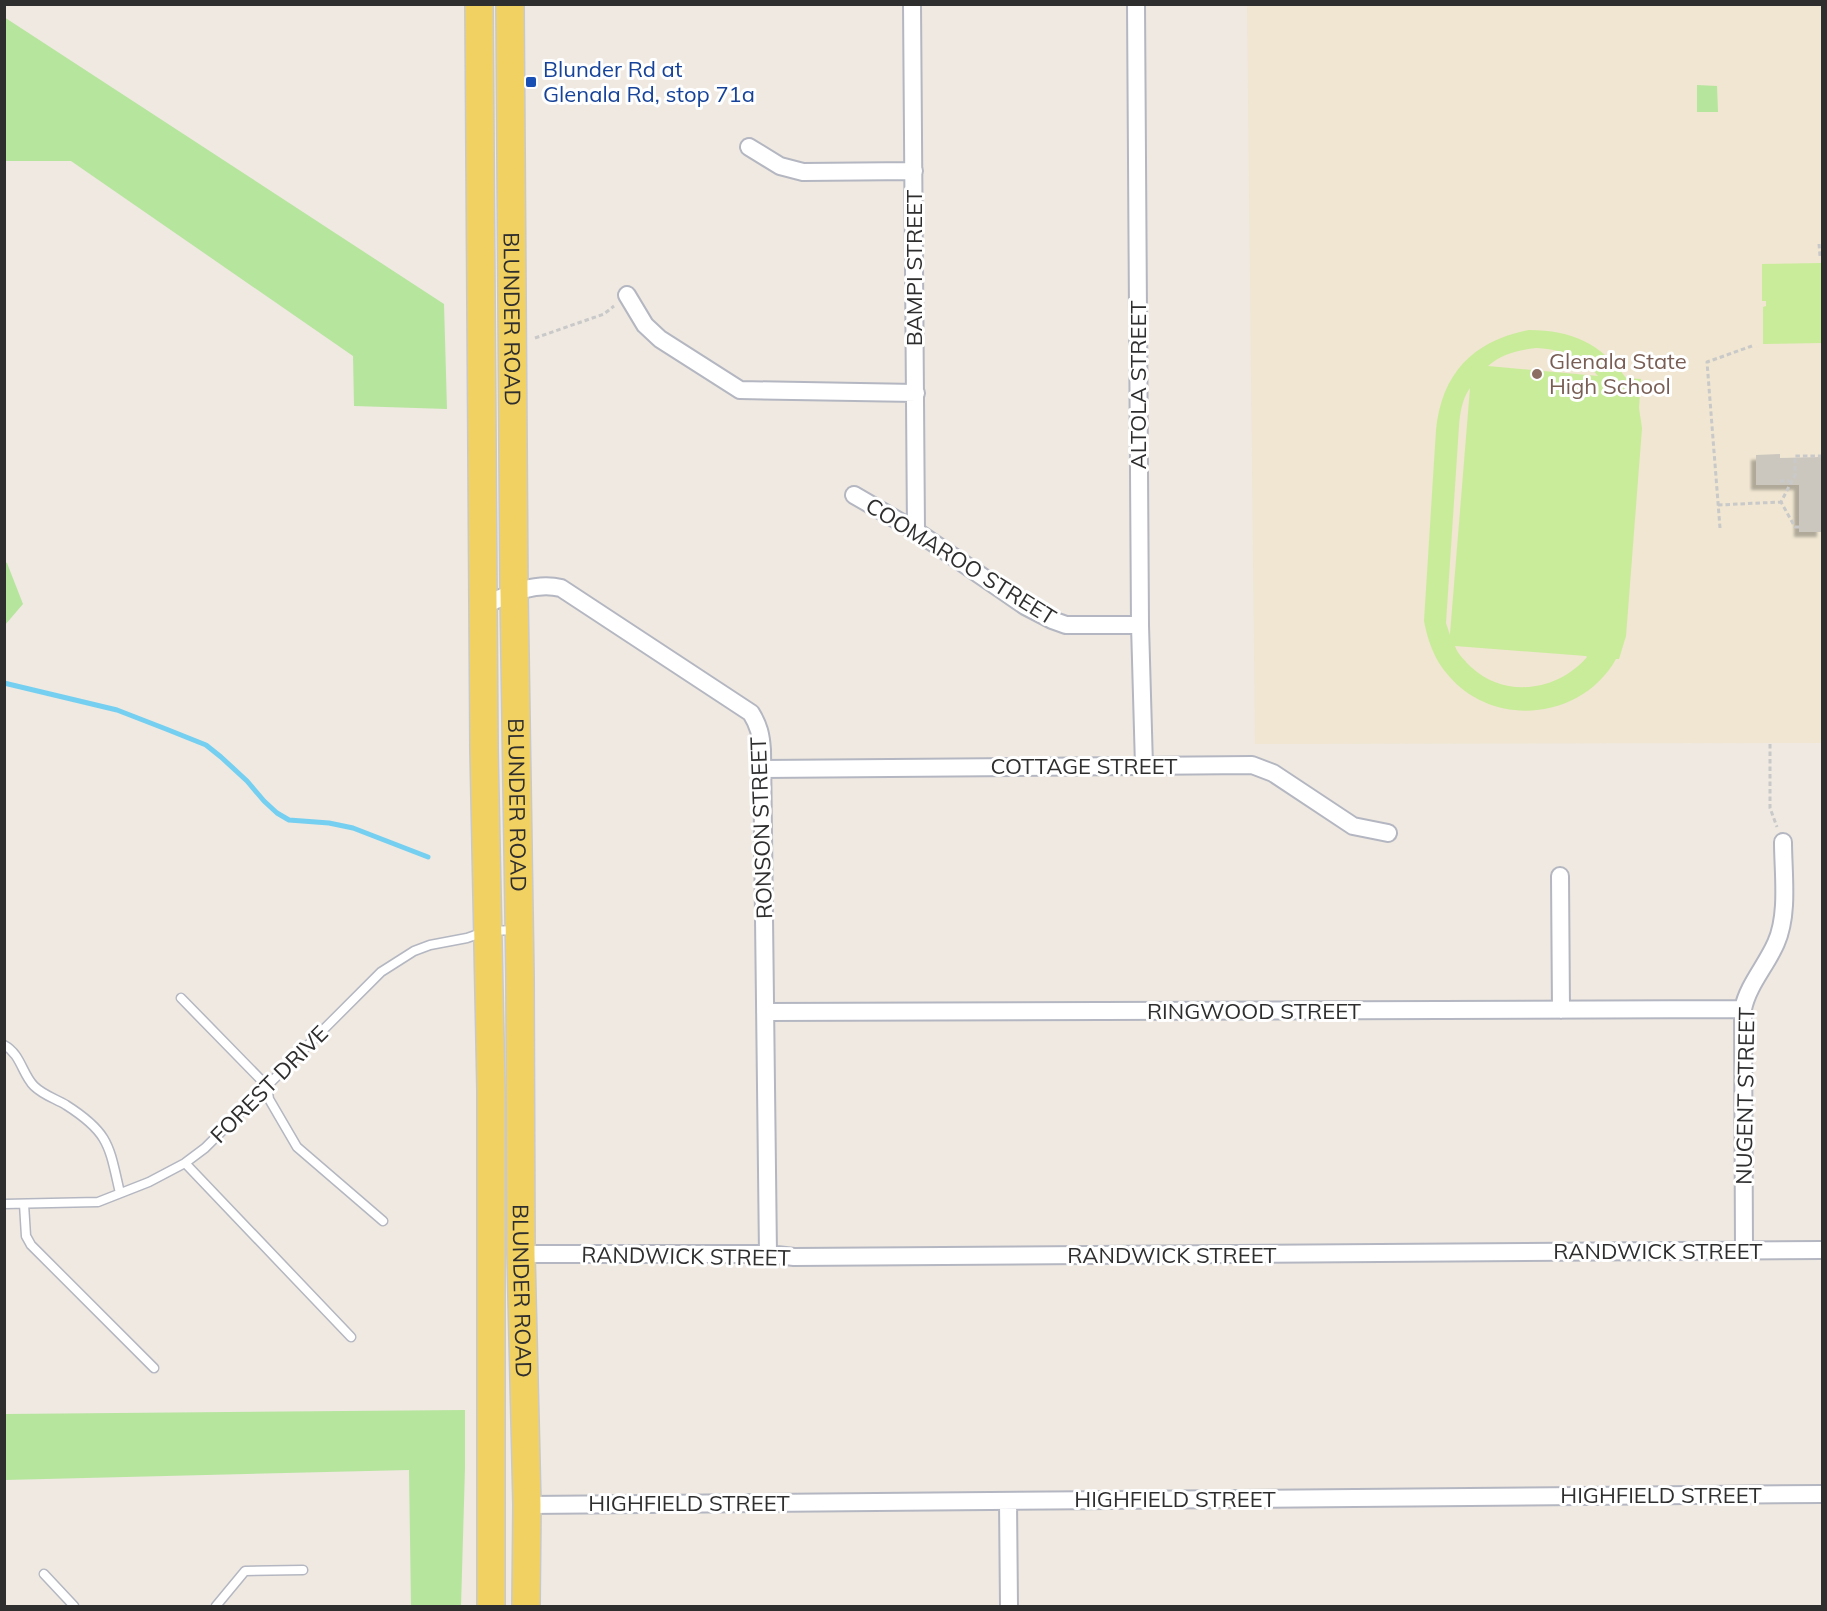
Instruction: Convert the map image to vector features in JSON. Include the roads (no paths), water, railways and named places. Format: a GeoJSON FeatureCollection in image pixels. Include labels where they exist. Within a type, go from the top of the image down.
{"type":"FeatureCollection","features":[{"type":"Feature","properties":{"kind":"main road","name":"BLUNDER ROAD"},"geometry":{"type":"LineString","coordinates":[[479,4],[483,606],[491,1090],[491,1606]]}},
{"type":"Feature","properties":{"kind":"main road","name":"BLUNDER ROAD"},"geometry":{"type":"LineString","coordinates":[[510,4],[521,1254],[527,1504],[526,1606]]}},
{"type":"Feature","properties":{"kind":"street","name":"BAMPI STREET"},"geometry":{"type":"LineString","coordinates":[[912,4],[915,531]]}},
{"type":"Feature","properties":{"kind":"street","name":"ALTOLA STREET"},"geometry":{"type":"LineString","coordinates":[[1136,4],[1140,626],[1144,766]]}},
{"type":"Feature","properties":{"kind":"street"},"geometry":{"type":"LineString","coordinates":[[749,147],[780,166],[802,172],[914,171]]}},
{"type":"Feature","properties":{"kind":"street"},"geometry":{"type":"LineString","coordinates":[[627,295],[645,325],[660,339],[740,390],[915,393]]}},
{"type":"Feature","properties":{"kind":"street","name":"COOMAROO STREET"},"geometry":{"type":"LineString","coordinates":[[854,495],[915,531],[1025,606],[1052,620],[1066,625],[1140,626]]}},
{"type":"Feature","properties":{"kind":"street","name":"RONSON STREET"},"geometry":{"type":"LineString","coordinates":[[483,606],[514,592],[551,585],[561,588],[752,713],[761,732],[768,1254]]}},
{"type":"Feature","properties":{"kind":"street","name":"COTTAGE STREET"},"geometry":{"type":"LineString","coordinates":[[762,769],[1252,765],[1273,773],[1353,826],[1388,833]]}},
{"type":"Feature","properties":{"kind":"street","name":"NUGENT STREET"},"geometry":{"type":"LineString","coordinates":[[1744,1250],[1743,1009],[1745,997],[1776,944],[1781,931],[1783,842]]}},
{"type":"Feature","properties":{"kind":"street"},"geometry":{"type":"LineString","coordinates":[[1560,876],[1561,1010]]}},
{"type":"Feature","properties":{"kind":"street","name":"RINGWOOD STREET"},"geometry":{"type":"LineString","coordinates":[[765,1012],[1743,1009]]}},
{"type":"Feature","properties":{"kind":"street","name":"RANDWICK STREET"},"geometry":{"type":"LineString","coordinates":[[521,1254],[768,1254],[805,1257],[1822,1250]]}},
{"type":"Feature","properties":{"kind":"street","name":"HIGHFIELD STREET"},"geometry":{"type":"LineString","coordinates":[[527,1504],[1822,1494]]}},
{"type":"Feature","properties":{"kind":"street"},"geometry":{"type":"LineString","coordinates":[[1008,1501],[1009,1606]]}},
{"type":"Feature","properties":{"kind":"lane","name":"FOREST DRIVE"},"geometry":{"type":"LineString","coordinates":[[4,1204],[98,1202],[150,1182],[185,1163],[205,1148],[381,972],[414,951],[430,945],[467,938],[487,931],[519,930]]}},
{"type":"Feature","properties":{"kind":"lane"},"geometry":{"type":"LineString","coordinates":[[182,998],[267,1086],[268,1099],[297,1147],[383,1221]]}},
{"type":"Feature","properties":{"kind":"lane"},"geometry":{"type":"LineString","coordinates":[[4,1045],[18,1058],[32,1085],[85,1118],[100,1131],[107,1141],[120,1193]]}},
{"type":"Feature","properties":{"kind":"lane"},"geometry":{"type":"LineString","coordinates":[[185,1163],[351,1337]]}},
{"type":"Feature","properties":{"kind":"lane"},"geometry":{"type":"LineString","coordinates":[[24,1204],[26,1236],[31,1245],[154,1368]]}},
{"type":"Feature","properties":{"kind":"lane"},"geometry":{"type":"LineString","coordinates":[[221,1605],[245,1571],[303,1570]]}},
{"type":"Feature","properties":{"kind":"lane"},"geometry":{"type":"LineString","coordinates":[[44,1574],[74,1606]]}},
{"type":"Feature","properties":{"kind":"waterway"},"geometry":{"type":"LineString","coordinates":[[4,683],[117,710],[206,745],[247,781],[277,813],[289,820],[329,823],[353,828],[428,857]]}},
{"type":"Feature","properties":{"kind":"place","name":"Blunder Rd at Glenala Rd, stop 71a"},"geometry":{"type":"Point","coordinates":[531,82]}},
{"type":"Feature","properties":{"kind":"place","name":"Glenala State High School"},"geometry":{"type":"Point","coordinates":[1537,374]}}]}
